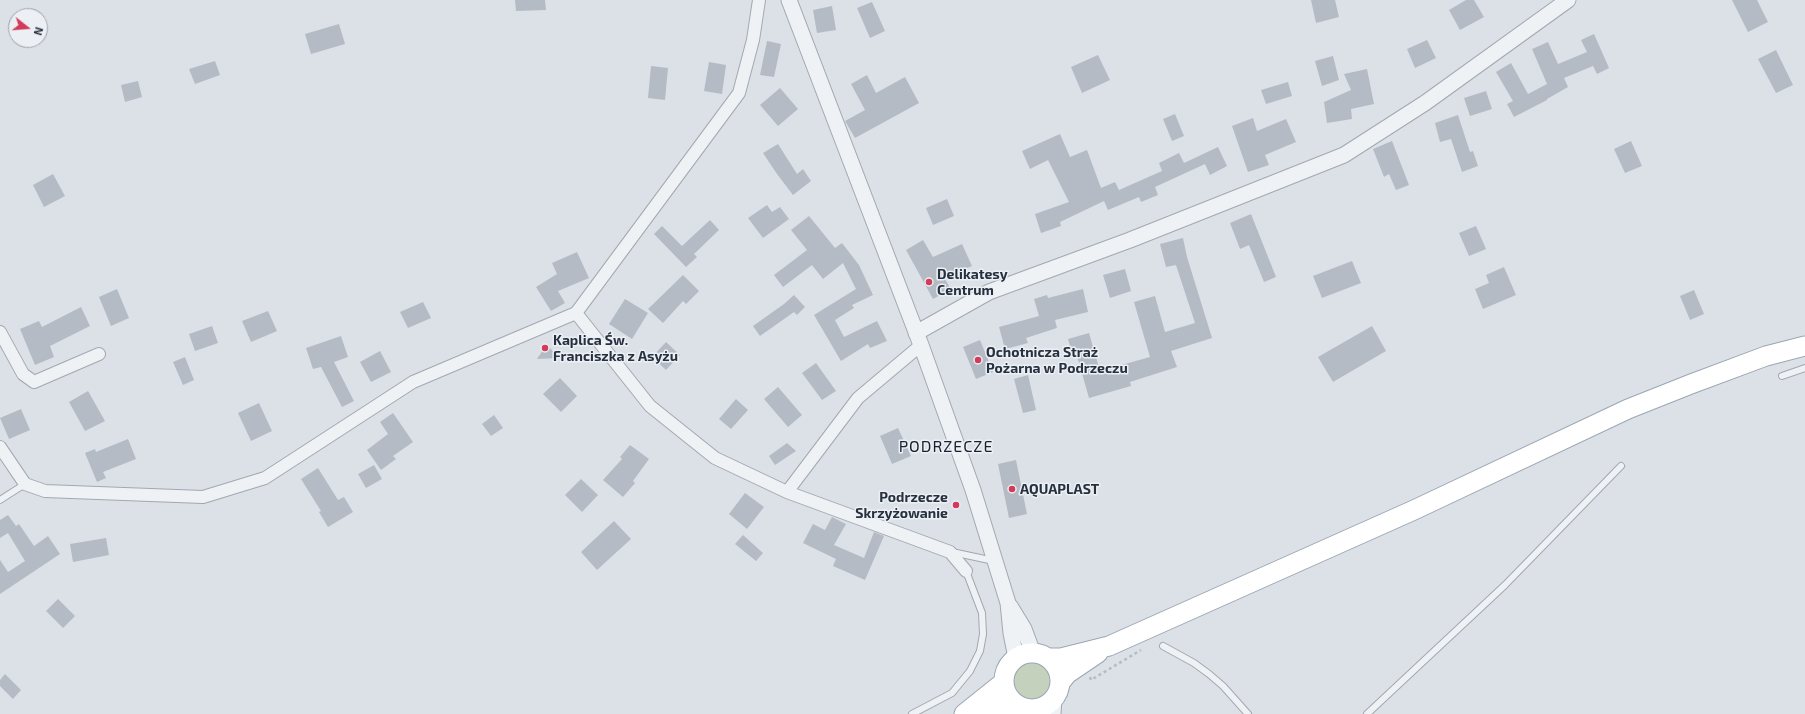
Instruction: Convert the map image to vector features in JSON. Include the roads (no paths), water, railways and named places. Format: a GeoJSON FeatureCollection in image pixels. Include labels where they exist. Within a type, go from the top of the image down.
{"type":"FeatureCollection","features":[{"type":"Feature","properties":{"kind":"main road"},"geometry":{"type":"LineString","coordinates":[[974,714],[1006,705],[1027,709],[1040,708],[1056,699],[1067,674],[1109,646],[1414,510],[1628,409],[1766,356],[1805,346]]}},
{"type":"Feature","properties":{"kind":"main road"},"geometry":{"type":"LineString","coordinates":[[1027,709],[1010,699],[1006,691],[1004,682],[1007,669],[1032,656],[1061,658],[1109,646]]}},
{"type":"Feature","properties":{"kind":"main road"},"geometry":{"type":"LineString","coordinates":[[1032,656],[1055,665],[1059,674],[1056,699]]}},
{"type":"Feature","properties":{"kind":"main road"},"geometry":{"type":"LineString","coordinates":[[964,714],[1004,682]]}},
{"type":"Feature","properties":{"kind":"street"},"geometry":{"type":"LineString","coordinates":[[0,447],[24,484],[45,491],[203,497],[265,478],[413,382],[576,313],[739,93],[753,40],[759,0]]}},
{"type":"Feature","properties":{"kind":"street"},"geometry":{"type":"LineString","coordinates":[[789,0],[918,339],[973,490],[1008,603],[1024,628],[1032,656]]}},
{"type":"Feature","properties":{"kind":"street"},"geometry":{"type":"LineString","coordinates":[[787,492],[858,398],[918,339],[989,292],[1130,240],[1344,155],[1425,103],[1568,0]]}},
{"type":"Feature","properties":{"kind":"street"},"geometry":{"type":"LineString","coordinates":[[576,313],[650,406],[715,458],[787,492],[950,552],[966,571]]}},
{"type":"Feature","properties":{"kind":"street"},"geometry":{"type":"LineString","coordinates":[[0,332],[23,374],[34,382],[99,354]]}},
{"type":"Feature","properties":{"kind":"lane"},"geometry":{"type":"LineString","coordinates":[[1782,376],[1805,368]]}},
{"type":"Feature","properties":{"kind":"lane"},"geometry":{"type":"LineString","coordinates":[[1367,714],[1505,585],[1621,466]]}},
{"type":"Feature","properties":{"kind":"lane"},"geometry":{"type":"LineString","coordinates":[[0,500],[24,484]]}},
{"type":"Feature","properties":{"kind":"lane"},"geometry":{"type":"LineString","coordinates":[[950,552],[996,561]]}},
{"type":"Feature","properties":{"kind":"lane"},"geometry":{"type":"LineString","coordinates":[[912,714],[952,693],[970,671],[980,651],[983,634],[982,613],[966,571]]}},
{"type":"Feature","properties":{"kind":"lane"},"geometry":{"type":"LineString","coordinates":[[1163,646],[1209,674],[1223,686],[1248,714]]}},
{"type":"Feature","properties":{"kind":"place","name":"Delikatesy Centrum"},"geometry":{"type":"Point","coordinates":[929,282]}},
{"type":"Feature","properties":{"kind":"place","name":"Kaplica Św. Franciszka z Asyżu"},"geometry":{"type":"Point","coordinates":[545,348]}},
{"type":"Feature","properties":{"kind":"place","name":"Ochotnicza Straż Pożarna w Podrzeczu"},"geometry":{"type":"Point","coordinates":[978,360]}},
{"type":"Feature","properties":{"kind":"place","name":"AQUAPLAST"},"geometry":{"type":"Point","coordinates":[1012,489]}},
{"type":"Feature","properties":{"kind":"place","name":"Podrzecze Skrzyżowanie"},"geometry":{"type":"Point","coordinates":[956,505]}},
{"type":"Feature","properties":{"kind":"district","name":"PODRZECZE"},"geometry":{"type":"Point","coordinates":[946,447]}}]}
